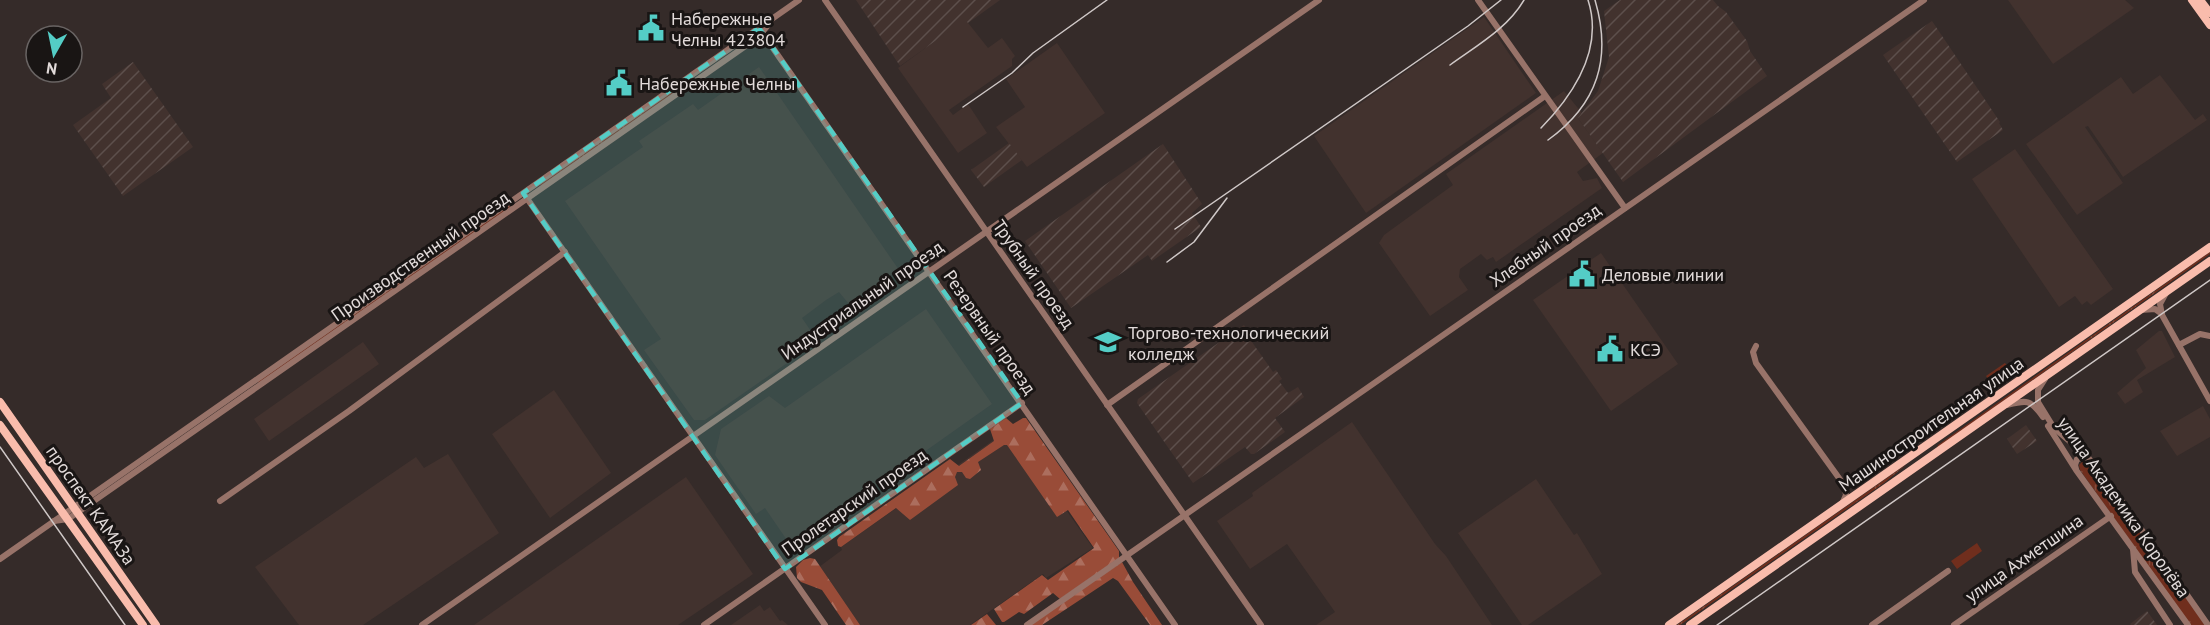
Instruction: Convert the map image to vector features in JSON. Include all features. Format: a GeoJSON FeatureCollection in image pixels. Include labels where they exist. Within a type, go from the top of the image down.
{"type":"FeatureCollection","features":[{"type":"Feature","properties":{"kind":"main road"},"geometry":{"type":"LineString","coordinates":[[2192,0],[2210,25]]}},
{"type":"Feature","properties":{"kind":"main road"},"geometry":{"type":"LineString","coordinates":[[2200,0],[2210,14]]}},
{"type":"Feature","properties":{"kind":"main road","name":"Машиностроительная улица"},"geometry":{"type":"LineString","coordinates":[[1669,625],[2210,247]]}},
{"type":"Feature","properties":{"kind":"main road","name":"Машиностроительная улица"},"geometry":{"type":"LineString","coordinates":[[1690,625],[2210,261]]}},
{"type":"Feature","properties":{"kind":"main road","name":"проспект КАМАЗа"},"geometry":{"type":"LineString","coordinates":[[0,402],[156,625]]}},
{"type":"Feature","properties":{"kind":"main road","name":"проспект КАМАЗа"},"geometry":{"type":"LineString","coordinates":[[0,424],[142,625]]}},
{"type":"Feature","properties":{"kind":"main road"},"geometry":{"type":"LineString","coordinates":[[1933,442],[1930,449],[1932,452],[1942,450]]}},
{"type":"Feature","properties":{"kind":"main road"},"geometry":{"type":"LineString","coordinates":[[1897,466],[1907,461],[1911,462],[1905,475]]}},
{"type":"Feature","properties":{"kind":"street","name":"Производственный проезд"},"geometry":{"type":"LineString","coordinates":[[243,393],[523,193],[757,38],[760,30],[774,17],[799,0]]}},
{"type":"Feature","properties":{"kind":"street","name":"Трубный проезд"},"geometry":{"type":"LineString","coordinates":[[825,0],[1261,625]]}},
{"type":"Feature","properties":{"kind":"street","name":"Индустриальный проезд"},"geometry":{"type":"LineString","coordinates":[[423,625],[1319,0]]}},
{"type":"Feature","properties":{"kind":"street"},"geometry":{"type":"LineString","coordinates":[[1478,0],[1624,208]]}},
{"type":"Feature","properties":{"kind":"street","name":"Хлебный проезд"},"geometry":{"type":"LineString","coordinates":[[1027,625],[1924,0]]}},
{"type":"Feature","properties":{"kind":"street","name":"Резервный проезд"},"geometry":{"type":"LineString","coordinates":[[760,30],[1175,625]]}},
{"type":"Feature","properties":{"kind":"street","name":"Производственный проезд"},"geometry":{"type":"LineString","coordinates":[[66,516],[528,200],[683,85]]}},
{"type":"Feature","properties":{"kind":"street"},"geometry":{"type":"LineString","coordinates":[[1107,405],[1545,96]]}},
{"type":"Feature","properties":{"kind":"street"},"geometry":{"type":"LineString","coordinates":[[523,193],[825,625]]}},
{"type":"Feature","properties":{"kind":"street"},"geometry":{"type":"LineString","coordinates":[[220,501],[349,411],[565,252]]}},
{"type":"Feature","properties":{"kind":"street"},"geometry":{"type":"LineString","coordinates":[[2162,315],[2160,304],[2169,290]]}},
{"type":"Feature","properties":{"kind":"street"},"geometry":{"type":"LineString","coordinates":[[2137,312],[2150,308],[2158,310],[2210,401]]}},
{"type":"Feature","properties":{"kind":"street"},"geometry":{"type":"LineString","coordinates":[[2179,345],[2200,334],[2210,336]]}},
{"type":"Feature","properties":{"kind":"street"},"geometry":{"type":"LineString","coordinates":[[1756,346],[1753,352],[1756,363],[1844,485],[1853,491],[1864,489]]}},
{"type":"Feature","properties":{"kind":"street"},"geometry":{"type":"LineString","coordinates":[[2003,406],[2021,401],[2037,405],[2038,390],[2049,374]]}},
{"type":"Feature","properties":{"kind":"street","name":"Пролетарский проезд"},"geometry":{"type":"LineString","coordinates":[[704,625],[1022,404]]}},
{"type":"Feature","properties":{"kind":"street","name":"улица Академика Королёва"},"geometry":{"type":"LineString","coordinates":[[2037,405],[2054,428],[2089,460],[2118,496],[2208,625]]}},
{"type":"Feature","properties":{"kind":"street","name":"улица Академика Королёва"},"geometry":{"type":"LineString","coordinates":[[2037,405],[2076,470],[2188,625]]}},
{"type":"Feature","properties":{"kind":"street"},"geometry":{"type":"LineString","coordinates":[[2076,470],[2075,465],[2078,459],[2089,460]]}},
{"type":"Feature","properties":{"kind":"street"},"geometry":{"type":"LineString","coordinates":[[1842,504],[1846,495],[1844,485]]}},
{"type":"Feature","properties":{"kind":"street"},"geometry":{"type":"LineString","coordinates":[[0,558],[54,521],[66,516]]}},
{"type":"Feature","properties":{"kind":"street","name":"улица Ахметшина"},"geometry":{"type":"LineString","coordinates":[[1954,625],[2111,516]]}},
{"type":"Feature","properties":{"kind":"street"},"geometry":{"type":"LineString","coordinates":[[2132,546],[2135,572],[2170,625]]}},
{"type":"Feature","properties":{"kind":"street"},"geometry":{"type":"LineString","coordinates":[[1872,625],[1948,571]]}},
{"type":"Feature","properties":{"kind":"highlighted area"},"geometry":{"type":"Polygon","coordinates":[[[759,28],[1022,403],[785,569],[523,193],[759,28]]]}},
{"type":"Feature","properties":{"kind":"shaded area"},"geometry":{"type":"Polygon","coordinates":[[[856,0],[1000,0],[968,23],[965,20],[900,66],[856,0]]]}},
{"type":"Feature","properties":{"kind":"shaded area"},"geometry":{"type":"Polygon","coordinates":[[[1620,0],[1713,0],[1726,12],[1747,41],[1750,51],[1767,76],[1623,182],[1578,118],[1598,91],[1609,57],[1604,11],[1620,0]]]}},
{"type":"Feature","properties":{"kind":"shaded area"},"geometry":{"type":"Polygon","coordinates":[[[2008,0],[2125,0],[2134,8],[2053,64],[2008,0]]]}},
{"type":"Feature","properties":{"kind":"shaded area"},"geometry":{"type":"Polygon","coordinates":[[[1484,17],[1536,93],[1366,213],[1314,136],[1484,17]]]}},
{"type":"Feature","properties":{"kind":"shaded area"},"geometry":{"type":"Polygon","coordinates":[[[965,19],[988,48],[1002,38],[1015,56],[1012,59],[1012,66],[949,110],[953,115],[968,104],[987,133],[958,153],[898,68],[965,19]]]}},
{"type":"Feature","properties":{"kind":"shaded area"},"geometry":{"type":"Polygon","coordinates":[[[1932,21],[2000,122],[2003,130],[1957,162],[1883,55],[1932,21]]]}},
{"type":"Feature","properties":{"kind":"shaded area"},"geometry":{"type":"Polygon","coordinates":[[[1057,43],[1105,113],[1027,167],[996,127],[1025,107],[1006,79],[1057,43]]]}},
{"type":"Feature","properties":{"kind":"shaded area"},"geometry":{"type":"Polygon","coordinates":[[[133,62],[193,147],[123,196],[73,125],[111,98],[102,84],[133,62]]]}},
{"type":"Feature","properties":{"kind":"shaded area"},"geometry":{"type":"Polygon","coordinates":[[[759,67],[899,270],[849,304],[839,292],[826,300],[802,318],[817,340],[816,343],[705,420],[694,420],[644,350],[661,339],[565,201],[643,147],[639,141],[693,104],[698,110],[759,67]]]}},
{"type":"Feature","properties":{"kind":"shaded area"},"geometry":{"type":"Polygon","coordinates":[[[2160,75],[2195,120],[2203,114],[2207,120],[2123,177],[2088,126],[2085,127],[2123,183],[2077,215],[2026,144],[2121,77],[2133,94],[2160,75]]]}},
{"type":"Feature","properties":{"kind":"shaded area"},"geometry":{"type":"Polygon","coordinates":[[[1564,91],[1582,113],[1578,118],[1603,153],[1577,172],[1583,181],[1597,178],[1602,188],[1496,262],[1493,257],[1487,260],[1481,254],[1460,269],[1459,277],[1468,290],[1430,316],[1379,243],[1384,235],[1453,185],[1446,174],[1564,91]]]}},
{"type":"Feature","properties":{"kind":"shaded area"},"geometry":{"type":"Polygon","coordinates":[[[1009,143],[1022,160],[984,187],[971,170],[1009,143]]]}},
{"type":"Feature","properties":{"kind":"shaded area"},"geometry":{"type":"Polygon","coordinates":[[[1163,144],[1202,204],[1192,213],[1201,227],[1152,261],[1148,255],[1071,308],[1025,241],[1163,144]]]}},
{"type":"Feature","properties":{"kind":"shaded area"},"geometry":{"type":"Polygon","coordinates":[[[2015,149],[2113,289],[2091,305],[2087,301],[2082,305],[2075,296],[2059,307],[1972,179],[2015,149]]]}},
{"type":"Feature","properties":{"kind":"shaded area"},"geometry":{"type":"Polygon","coordinates":[[[1601,253],[1678,364],[1611,411],[1533,300],[1601,253]]]}},
{"type":"Feature","properties":{"kind":"shaded area"},"geometry":{"type":"Polygon","coordinates":[[[926,309],[992,404],[791,546],[765,508],[756,514],[715,455],[721,429],[769,396],[785,408],[926,309]]]}},
{"type":"Feature","properties":{"kind":"shaded area"},"geometry":{"type":"Polygon","coordinates":[[[1244,325],[1249,333],[1247,335],[1273,372],[1276,370],[1282,379],[1279,381],[1288,393],[1298,387],[1304,397],[1275,418],[1285,432],[1254,454],[1251,454],[1245,447],[1193,483],[1137,403],[1138,399],[1244,325]]]}},
{"type":"Feature","properties":{"kind":"shaded area"},"geometry":{"type":"Polygon","coordinates":[[[2162,331],[2175,357],[2137,380],[2143,392],[2125,404],[2117,393],[2146,368],[2136,350],[2162,331]]]}},
{"type":"Feature","properties":{"kind":"shaded area"},"geometry":{"type":"Polygon","coordinates":[[[363,342],[379,364],[269,441],[254,419],[363,342]]]}},
{"type":"Feature","properties":{"kind":"shaded area"},"geometry":{"type":"Polygon","coordinates":[[[554,390],[611,473],[550,518],[492,434],[554,390]]]}},
{"type":"Feature","properties":{"kind":"shaded area"},"geometry":{"type":"Polygon","coordinates":[[[2203,406],[2210,419],[2210,437],[2177,456],[2160,431],[2203,406]]]}},
{"type":"Feature","properties":{"kind":"shaded area"},"geometry":{"type":"Polygon","coordinates":[[[1352,422],[1492,625],[1316,625],[1335,612],[1287,544],[1250,569],[1217,521],[1253,496],[1252,493],[1352,422]]]}},
{"type":"Feature","properties":{"kind":"shaded area"},"geometry":{"type":"Polygon","coordinates":[[[2026,425],[2037,441],[2017,454],[2007,439],[2026,425]]]}},
{"type":"Feature","properties":{"kind":"shaded area"},"geometry":{"type":"Polygon","coordinates":[[[1009,429],[1093,548],[1046,578],[1043,574],[970,625],[860,625],[819,567],[842,550],[841,547],[1009,429]]]}},
{"type":"Feature","properties":{"kind":"shaded area"},"geometry":{"type":"Polygon","coordinates":[[[448,454],[499,533],[363,625],[299,625],[255,567],[416,457],[424,468],[448,454]]]}},
{"type":"Feature","properties":{"kind":"shaded area"},"geometry":{"type":"Polygon","coordinates":[[[686,477],[753,574],[749,577],[678,625],[474,625],[686,477]]]}},
{"type":"Feature","properties":{"kind":"shaded area"},"geometry":{"type":"Polygon","coordinates":[[[1536,479],[1574,535],[1577,533],[1602,574],[1528,625],[1522,625],[1458,533],[1536,479]]]}},
{"type":"Feature","properties":{"kind":"shaded area"},"geometry":{"type":"Polygon","coordinates":[[[760,605],[764,611],[770,607],[780,621],[788,625],[731,625],[760,605]]]}},
{"type":"Feature","properties":{"kind":"shaded area"},"geometry":{"type":"Polygon","coordinates":[[[2147,611],[2157,625],[2130,624],[2147,611]]]}},
{"type":"Feature","properties":{"kind":"green space"},"geometry":{"type":"Polygon","coordinates":[[[678,87],[680,89],[542,187],[540,184],[678,87]]]}},
{"type":"Feature","properties":{"kind":"green space"},"geometry":{"type":"Polygon","coordinates":[[[509,205],[511,208],[259,383],[257,381],[509,205]]]}},
{"type":"Feature","properties":{"kind":"green space"},"geometry":{"type":"Polygon","coordinates":[[[2210,252],[2210,254],[1937,448],[1938,445],[2210,252]]]}},
{"type":"Feature","properties":{"kind":"green space"},"geometry":{"type":"Polygon","coordinates":[[[2005,363],[2011,371],[2009,378],[2002,381],[1989,380],[1986,376],[2005,363]]]}},
{"type":"Feature","properties":{"kind":"green space"},"geometry":{"type":"Polygon","coordinates":[[[1006,418],[1013,424],[1026,418],[1119,551],[1119,558],[1060,599],[1053,593],[1024,614],[1019,612],[1002,622],[994,609],[1042,575],[1048,580],[1094,548],[1068,510],[1057,517],[1007,445],[978,462],[981,470],[970,479],[966,478],[962,472],[957,472],[955,477],[958,485],[910,520],[896,508],[841,547],[838,546],[839,537],[950,459],[959,466],[994,441],[990,429],[1006,418]]]}},
{"type":"Feature","properties":{"kind":"green space"},"geometry":{"type":"Polygon","coordinates":[[[2083,461],[2090,463],[2205,625],[2190,625],[2080,470],[2079,465],[2083,461]]]}},
{"type":"Feature","properties":{"kind":"green space"},"geometry":{"type":"Polygon","coordinates":[[[1907,464],[1884,483],[1677,625],[1907,464]]]}},
{"type":"Feature","properties":{"kind":"green space"},"geometry":{"type":"Polygon","coordinates":[[[1977,543],[1982,551],[1957,569],[1951,561],[1977,543]]]}},
{"type":"Feature","properties":{"kind":"green space"},"geometry":{"type":"Polygon","coordinates":[[[815,559],[860,625],[846,625],[822,590],[801,582],[797,578],[796,567],[803,560],[815,559]]]}},
{"type":"Feature","properties":{"kind":"green space"},"geometry":{"type":"Polygon","coordinates":[[[1122,562],[1162,625],[1150,625],[1118,581],[1113,578],[1042,625],[1029,625],[1122,562]]]}},
{"type":"Feature","properties":{"kind":"green space"},"geometry":{"type":"Polygon","coordinates":[[[987,614],[996,625],[971,625],[987,614]]]}},
{"type":"Feature","properties":{"kind":"tram line"},"geometry":{"type":"LineString","coordinates":[[1717,625],[2210,280]]}},
{"type":"Feature","properties":{"kind":"tram line"},"geometry":{"type":"LineString","coordinates":[[0,447],[125,625]]}},
{"type":"Feature","properties":{"kind":"railway"},"geometry":{"type":"LineString","coordinates":[[963,107],[1012,73],[1033,53],[1107,0]]}},
{"type":"Feature","properties":{"kind":"railway"},"geometry":{"type":"LineString","coordinates":[[1175,229],[1468,26],[1501,0]]}},
{"type":"Feature","properties":{"kind":"railway"},"geometry":{"type":"LineString","coordinates":[[1450,65],[1500,28],[1524,0]]}},
{"type":"Feature","properties":{"kind":"railway"},"geometry":{"type":"LineString","coordinates":[[1541,128],[1574,86],[1589,53],[1592,18],[1588,0]]}},
{"type":"Feature","properties":{"kind":"railway"},"geometry":{"type":"LineString","coordinates":[[1548,140],[1579,111],[1597,78],[1602,41],[1595,0]]}},
{"type":"Feature","properties":{"kind":"railway"},"geometry":{"type":"LineString","coordinates":[[1167,262],[1194,242],[1227,198]]}},
{"type":"Feature","properties":{"kind":"place","name":"Набережные Челны 423804"},"geometry":{"type":"Point","coordinates":[651,28]}},
{"type":"Feature","properties":{"kind":"place","name":"Набережные Челны"},"geometry":{"type":"Point","coordinates":[619,83]}},
{"type":"Feature","properties":{"kind":"place","name":"Деловые линии"},"geometry":{"type":"Point","coordinates":[1582,274]}},
{"type":"Feature","properties":{"kind":"place","name":"Торгово-технологический колледж"},"geometry":{"type":"Point","coordinates":[1108,342]}},
{"type":"Feature","properties":{"kind":"place","name":"КСЭ"},"geometry":{"type":"Point","coordinates":[1610,349]}}]}
